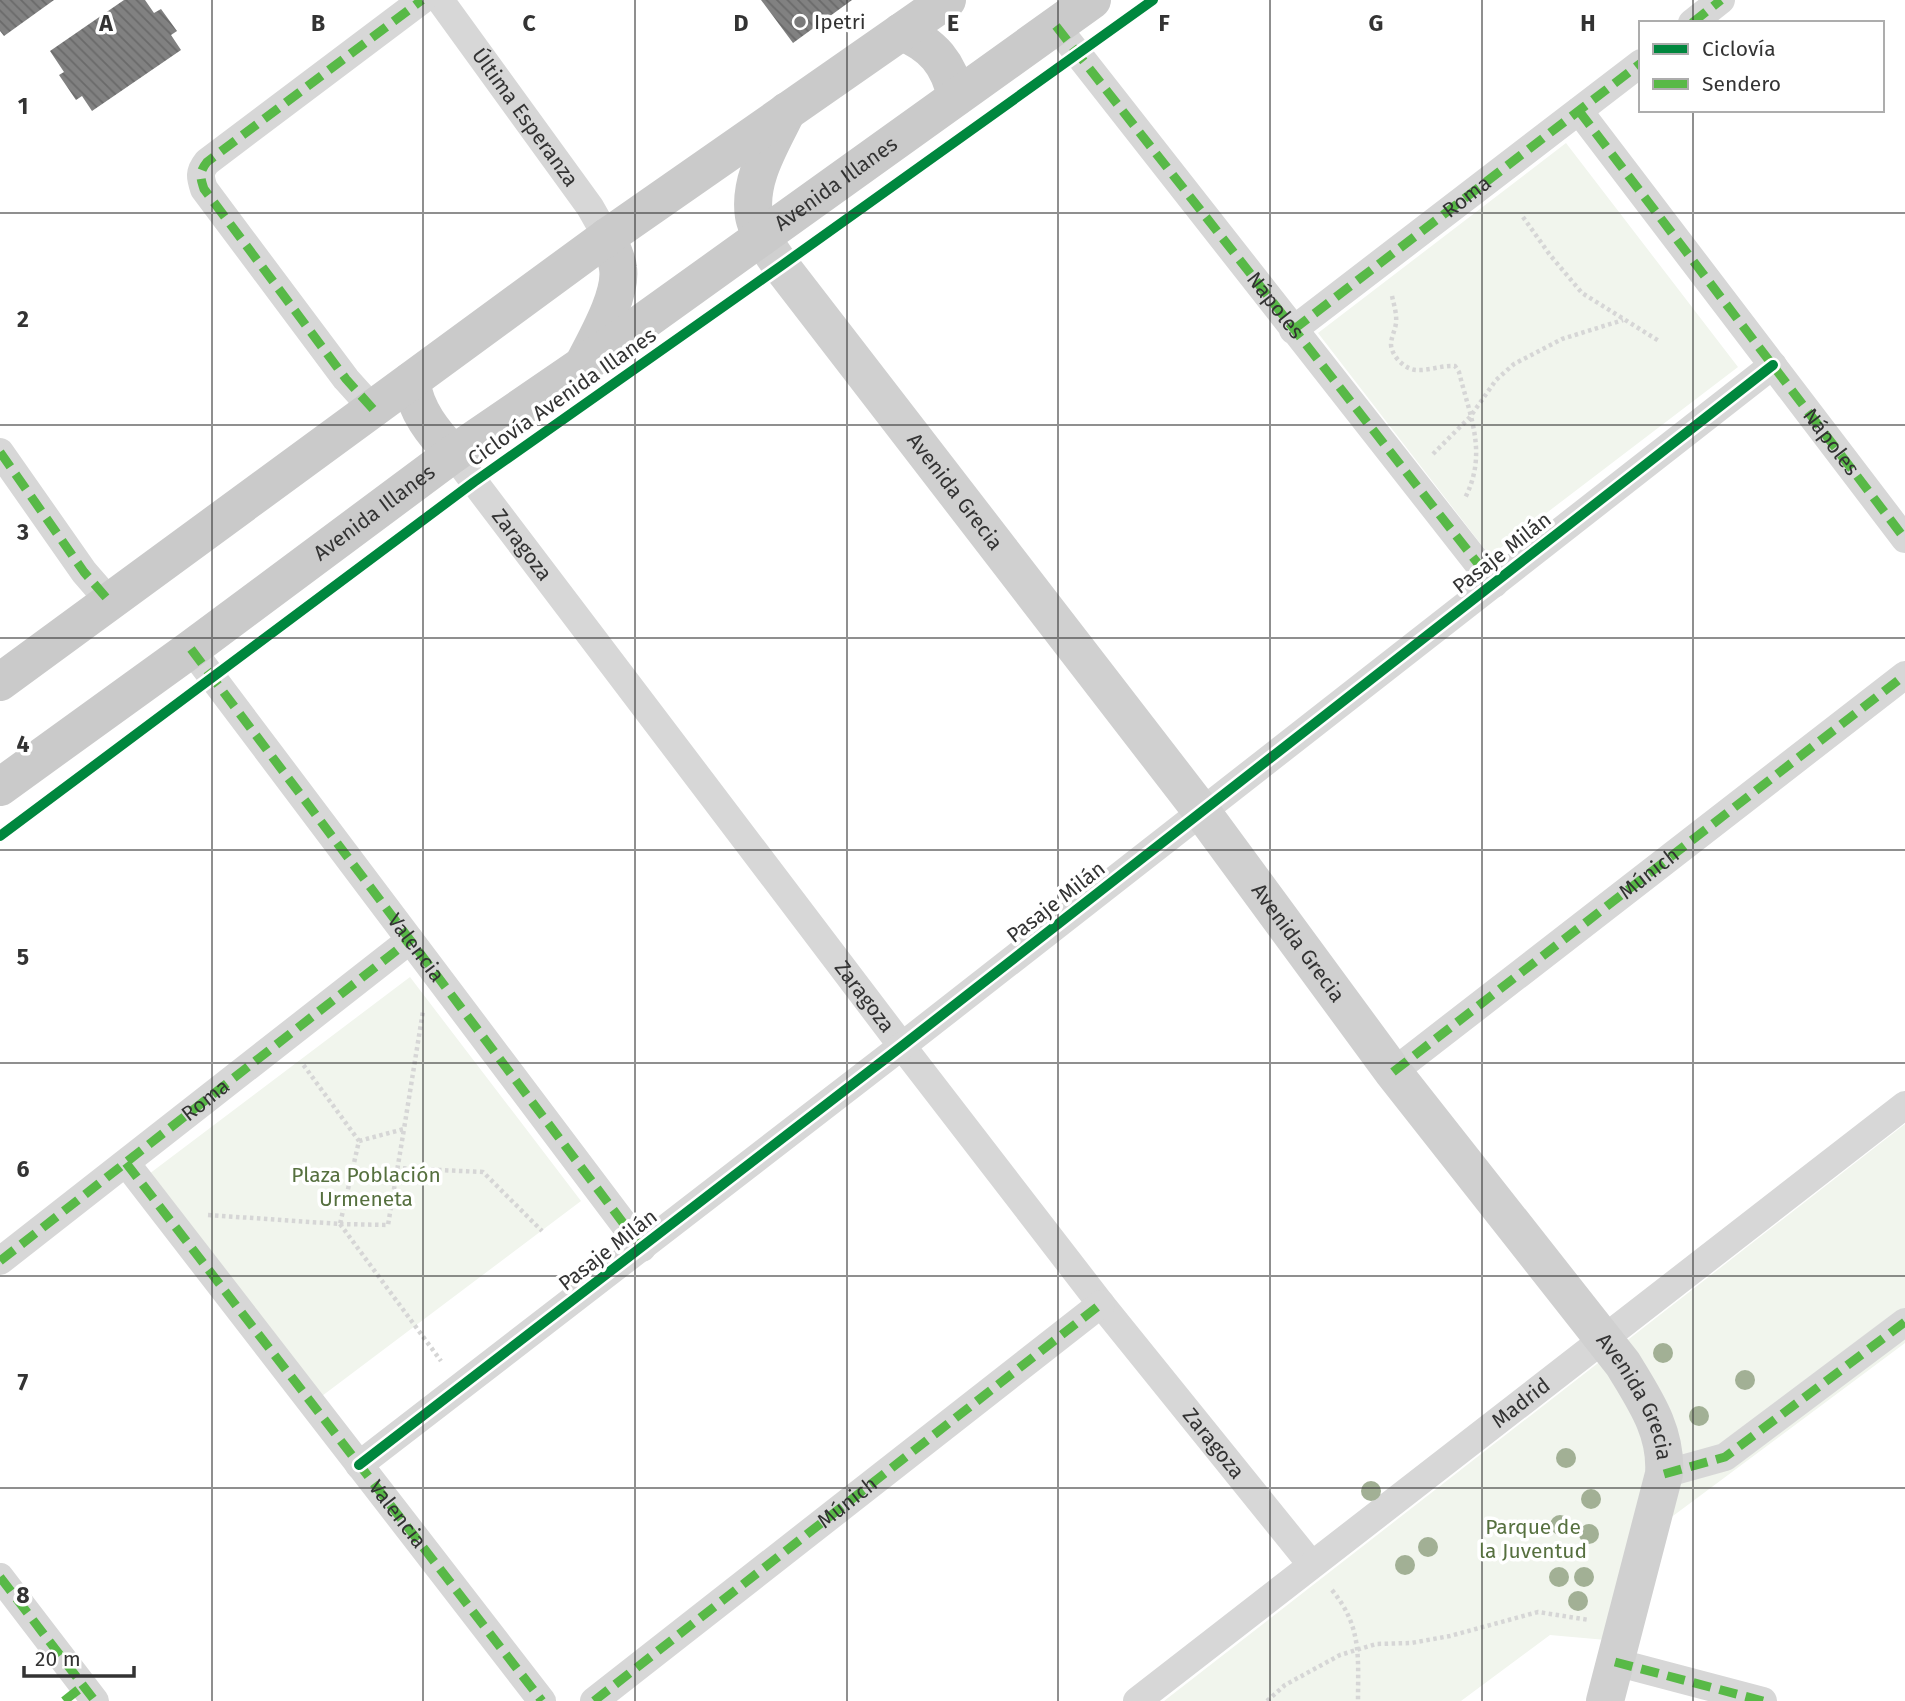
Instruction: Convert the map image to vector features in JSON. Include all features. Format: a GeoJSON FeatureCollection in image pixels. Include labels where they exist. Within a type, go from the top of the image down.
{"type":"FeatureCollection","features":[{"type":"Feature","properties":{"kind":"main road"},"geometry":{"type":"LineString","coordinates":[[0,682],[607,237],[947,0]]}},
{"type":"Feature","properties":{"kind":"main road","name":"Avenida Illanes"},"geometry":{"type":"LineString","coordinates":[[0,787],[453,454],[583,365],[1092,0]]}},
{"type":"Feature","properties":{"kind":"main road"},"geometry":{"type":"LineString","coordinates":[[901,32],[918,38],[932,49],[952,79],[956,97]]}},
{"type":"Feature","properties":{"kind":"main road"},"geometry":{"type":"LineString","coordinates":[[761,237],[754,216],[754,193],[759,170],[788,109]]}},
{"type":"Feature","properties":{"kind":"main road"},"geometry":{"type":"LineString","coordinates":[[583,365],[612,302],[618,278],[618,266],[607,237]]}},
{"type":"Feature","properties":{"kind":"main road"},"geometry":{"type":"LineString","coordinates":[[411,381],[422,416],[453,454]]}},
{"type":"Feature","properties":{"kind":"street"},"geometry":{"type":"LineString","coordinates":[[373,410],[346,379],[204,189],[200,177],[201,169],[207,162],[422,0]]}},
{"type":"Feature","properties":{"kind":"street","name":"Última Esperanza"},"geometry":{"type":"LineString","coordinates":[[440,0],[590,207],[607,237]]}},
{"type":"Feature","properties":{"kind":"street"},"geometry":{"type":"LineString","coordinates":[[1695,21],[1721,0]]}},
{"type":"Feature","properties":{"kind":"street","name":"Nápoles"},"geometry":{"type":"LineString","coordinates":[[1056,26],[1494,584]]}},
{"type":"Feature","properties":{"kind":"street","name":"Roma"},"geometry":{"type":"LineString","coordinates":[[1293,330],[1639,64]]}},
{"type":"Feature","properties":{"kind":"street","name":"Nápoles"},"geometry":{"type":"LineString","coordinates":[[1579,111],[1905,539]]}},
{"type":"Feature","properties":{"kind":"street","name":"Avenida Grecia"},"geometry":{"type":"LineString","coordinates":[[761,237],[1202,812],[1393,1073],[1623,1364],[1654,1416],[1665,1454],[1664,1474],[1605,1701]]}},
{"type":"Feature","properties":{"kind":"street","name":"Pasaje Milán"},"geometry":{"type":"LineString","coordinates":[[359,1465],[902,1046],[1773,365]]}},
{"type":"Feature","properties":{"kind":"street"},"geometry":{"type":"LineString","coordinates":[[0,452],[84,572],[110,602]]}},
{"type":"Feature","properties":{"kind":"street","name":"Zaragoza"},"geometry":{"type":"LineString","coordinates":[[453,454],[1101,1304],[1311,1564]]}},
{"type":"Feature","properties":{"kind":"street","name":"Valencia"},"geometry":{"type":"LineString","coordinates":[[191,649],[642,1248]]}},
{"type":"Feature","properties":{"kind":"street","name":"Múnich"},"geometry":{"type":"LineString","coordinates":[[1393,1073],[1905,675]]}},
{"type":"Feature","properties":{"kind":"street","name":"Roma"},"geometry":{"type":"LineString","coordinates":[[0,1261],[410,940]]}},
{"type":"Feature","properties":{"kind":"street","name":"Madrid"},"geometry":{"type":"LineString","coordinates":[[1137,1701],[1905,1105]]}},
{"type":"Feature","properties":{"kind":"street","name":"Valencia"},"geometry":{"type":"LineString","coordinates":[[126,1163],[542,1701]]}},
{"type":"Feature","properties":{"kind":"street","name":"Múnich"},"geometry":{"type":"LineString","coordinates":[[594,1701],[1101,1304]]}},
{"type":"Feature","properties":{"kind":"street"},"geometry":{"type":"LineString","coordinates":[[1664,1474],[1724,1457],[1905,1322]]}},
{"type":"Feature","properties":{"kind":"street"},"geometry":{"type":"LineString","coordinates":[[0,1577],[80,1696]]}},
{"type":"Feature","properties":{"kind":"street"},"geometry":{"type":"LineString","coordinates":[[1615,1662],[1763,1701]]}},
{"type":"Feature","properties":{"kind":"path"},"geometry":{"type":"LineString","coordinates":[[1523,217],[1582,293],[1659,341]]}},
{"type":"Feature","properties":{"kind":"path"},"geometry":{"type":"LineString","coordinates":[[1381,262],[1395,311],[1396,324],[1391,347],[1405,367],[1416,370],[1455,366],[1478,440],[1475,476],[1450,527]]}},
{"type":"Feature","properties":{"kind":"path"},"geometry":{"type":"LineString","coordinates":[[1410,477],[1470,417],[1496,380],[1514,364],[1562,339],[1623,320]]}},
{"type":"Feature","properties":{"kind":"path"},"geometry":{"type":"LineString","coordinates":[[165,1212],[388,1225],[424,1004]]}},
{"type":"Feature","properties":{"kind":"path"},"geometry":{"type":"LineString","coordinates":[[284,1039],[359,1140],[340,1224],[460,1387]]}},
{"type":"Feature","properties":{"kind":"path"},"geometry":{"type":"LineString","coordinates":[[359,1140],[404,1129]]}},
{"type":"Feature","properties":{"kind":"path"},"geometry":{"type":"LineString","coordinates":[[396,1168],[484,1172],[542,1231]]}},
{"type":"Feature","properties":{"kind":"path"},"geometry":{"type":"LineString","coordinates":[[1311,1564],[1336,1595],[1356,1634],[1358,1701]]}},
{"type":"Feature","properties":{"kind":"path"},"geometry":{"type":"LineString","coordinates":[[1267,1701],[1285,1685],[1340,1655],[1376,1644],[1411,1643],[1450,1636],[1538,1612],[1626,1625]]}},
{"type":"Feature","properties":{"kind":"green space"},"geometry":{"type":"Polygon","coordinates":[[[1566,143],[1738,367],[1490,556],[1318,333],[1566,143]]]}},
{"type":"Feature","properties":{"kind":"green space","name":"Plaza Población Urmeneta"},"geometry":{"type":"Polygon","coordinates":[[[410,977],[581,1201],[318,1399],[149,1174],[410,977]]]}},
{"type":"Feature","properties":{"kind":"green space","name":"Parque de la Juventud"},"geometry":{"type":"Polygon","coordinates":[[[1905,1124],[1905,1343],[1630,1548],[1606,1640],[1550,1635],[1461,1701],[1164,1701],[1905,1124]]]}},
{"type":"Feature","properties":{"kind":"building"},"geometry":{"type":"Polygon","coordinates":[[[0,0],[54,0],[4,36],[0,31],[0,0]]]}},
{"type":"Feature","properties":{"kind":"building"},"geometry":{"type":"Polygon","coordinates":[[[124,0],[145,0],[154,13],[161,9],[177,31],[171,35],[181,50],[92,111],[82,96],[76,100],[59,75],[64,72],[50,51],[124,0]]]}},
{"type":"Feature","properties":{"kind":"building","name":"Ipetri"},"geometry":{"type":"Polygon","coordinates":[[[761,0],[852,0],[793,43],[761,0]]]}},
{"type":"Feature","properties":{"kind":"marked path"},"geometry":{"type":"LineString","coordinates":[[373,409],[346,379],[204,189],[201,175],[207,162],[422,0]]}},
{"type":"Feature","properties":{"kind":"marked path"},"geometry":{"type":"LineString","coordinates":[[1695,21],[1721,0]]}},
{"type":"Feature","properties":{"kind":"marked path"},"geometry":{"type":"LineString","coordinates":[[1056,26],[1494,584]]}},
{"type":"Feature","properties":{"kind":"marked path"},"geometry":{"type":"LineString","coordinates":[[1293,330],[1639,65]]}},
{"type":"Feature","properties":{"kind":"marked path"},"geometry":{"type":"LineString","coordinates":[[1579,111],[1905,539]]}},
{"type":"Feature","properties":{"kind":"marked path"},"geometry":{"type":"LineString","coordinates":[[0,452],[84,572],[110,602]]}},
{"type":"Feature","properties":{"kind":"marked path"},"geometry":{"type":"LineString","coordinates":[[191,649],[642,1248]]}},
{"type":"Feature","properties":{"kind":"marked path"},"geometry":{"type":"LineString","coordinates":[[1393,1072],[1905,675]]}},
{"type":"Feature","properties":{"kind":"marked path"},"geometry":{"type":"LineString","coordinates":[[0,1261],[410,940]]}},
{"type":"Feature","properties":{"kind":"marked path"},"geometry":{"type":"LineString","coordinates":[[126,1163],[542,1701]]}},
{"type":"Feature","properties":{"kind":"marked path"},"geometry":{"type":"LineString","coordinates":[[594,1701],[1101,1304]]}},
{"type":"Feature","properties":{"kind":"marked path"},"geometry":{"type":"LineString","coordinates":[[1664,1474],[1725,1457],[1905,1322]]}},
{"type":"Feature","properties":{"kind":"marked path"},"geometry":{"type":"LineString","coordinates":[[0,1577],[95,1701]]}},
{"type":"Feature","properties":{"kind":"marked path"},"geometry":{"type":"LineString","coordinates":[[1615,1662],[1763,1701]]}},
{"type":"Feature","properties":{"kind":"marked path"},"geometry":{"type":"LineString","coordinates":[[64,1701],[83,1686]]}},
{"type":"Feature","properties":{"kind":"cycle path","name":"Ciclovía Avenida Illanes"},"geometry":{"type":"LineString","coordinates":[[0,836],[474,482],[1153,0]]}},
{"type":"Feature","properties":{"kind":"cycle path"},"geometry":{"type":"LineString","coordinates":[[359,1465],[902,1046],[1773,365]]}},
{"type":"Feature","properties":{"kind":"place","name":"Ipetri"},"geometry":{"type":"Point","coordinates":[800,22]}}]}
